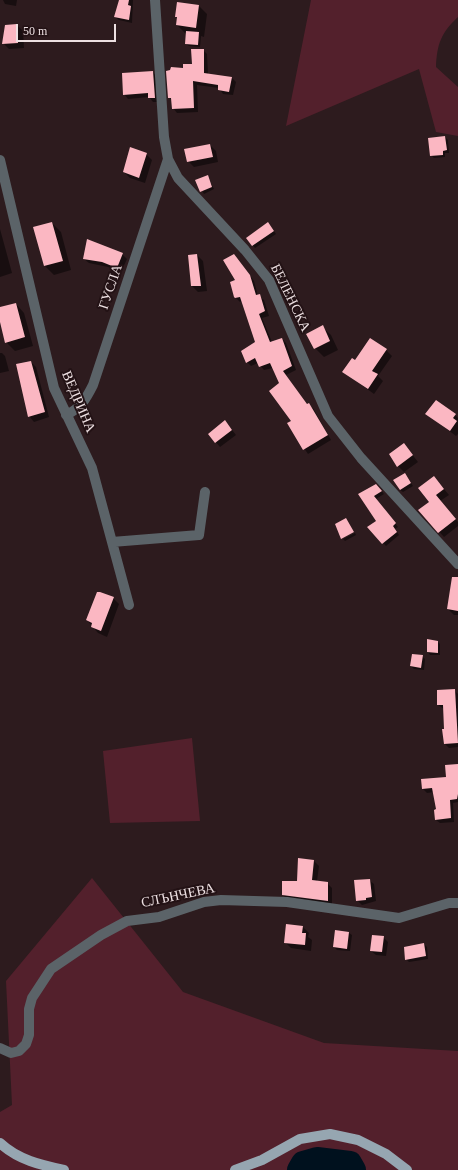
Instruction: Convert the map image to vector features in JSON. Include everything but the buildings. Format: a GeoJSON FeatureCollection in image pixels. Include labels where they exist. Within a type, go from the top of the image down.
{"type":"FeatureCollection","features":[{"type":"Feature","properties":{"kind":"main road"},"geometry":{"type":"LineString","coordinates":[[235,1170],[262,1160],[300,1139],[330,1134],[358,1140],[386,1154],[407,1170]]}},
{"type":"Feature","properties":{"kind":"main road"},"geometry":{"type":"LineString","coordinates":[[0,1143],[29,1162],[64,1170]]}},
{"type":"Feature","properties":{"kind":"street","name":"БЕЛЕНСКА"},"geometry":{"type":"LineString","coordinates":[[155,0],[164,136],[168,159],[178,178],[245,250],[268,280],[328,416],[361,458],[458,564]]}},
{"type":"Feature","properties":{"kind":"street","name":"ГУСЛА"},"geometry":{"type":"LineString","coordinates":[[66,415],[78,409],[84,402],[93,385],[168,159]]}},
{"type":"Feature","properties":{"kind":"street","name":"ВЕДРИНА"},"geometry":{"type":"LineString","coordinates":[[0,160],[54,388],[92,468],[129,605]]}},
{"type":"Feature","properties":{"kind":"street"},"geometry":{"type":"LineString","coordinates":[[112,542],[199,535],[205,492]]}},
{"type":"Feature","properties":{"kind":"street","name":"СЛЪНЧЕВА"},"geometry":{"type":"LineString","coordinates":[[0,1048],[11,1053],[19,1050],[26,1044],[29,1035],[29,1009],[32,998],[51,970],[101,935],[127,921],[159,917],[204,902],[221,900],[287,902],[399,918],[449,903],[458,903]]}},
{"type":"Feature","properties":{"kind":"shaded area"},"geometry":{"type":"Polygon","coordinates":[[[311,0],[458,0],[458,17],[441,39],[437,52],[436,67],[458,87],[458,136],[436,132],[419,69],[286,126],[311,0]]]}},
{"type":"Feature","properties":{"kind":"shaded area"},"geometry":{"type":"Polygon","coordinates":[[[192,738],[200,821],[110,823],[103,751],[192,738]]]}},
{"type":"Feature","properties":{"kind":"shaded area"},"geometry":{"type":"Polygon","coordinates":[[[92,878],[183,992],[324,1043],[458,1051],[458,1170],[0,1170],[0,1112],[12,1105],[6,981],[92,878]]]}},
{"type":"Feature","properties":{"kind":"waterway"},"geometry":{"type":"LineString","coordinates":[[299,1170],[303,1163],[317,1159],[350,1163],[354,1170]]}}]}
